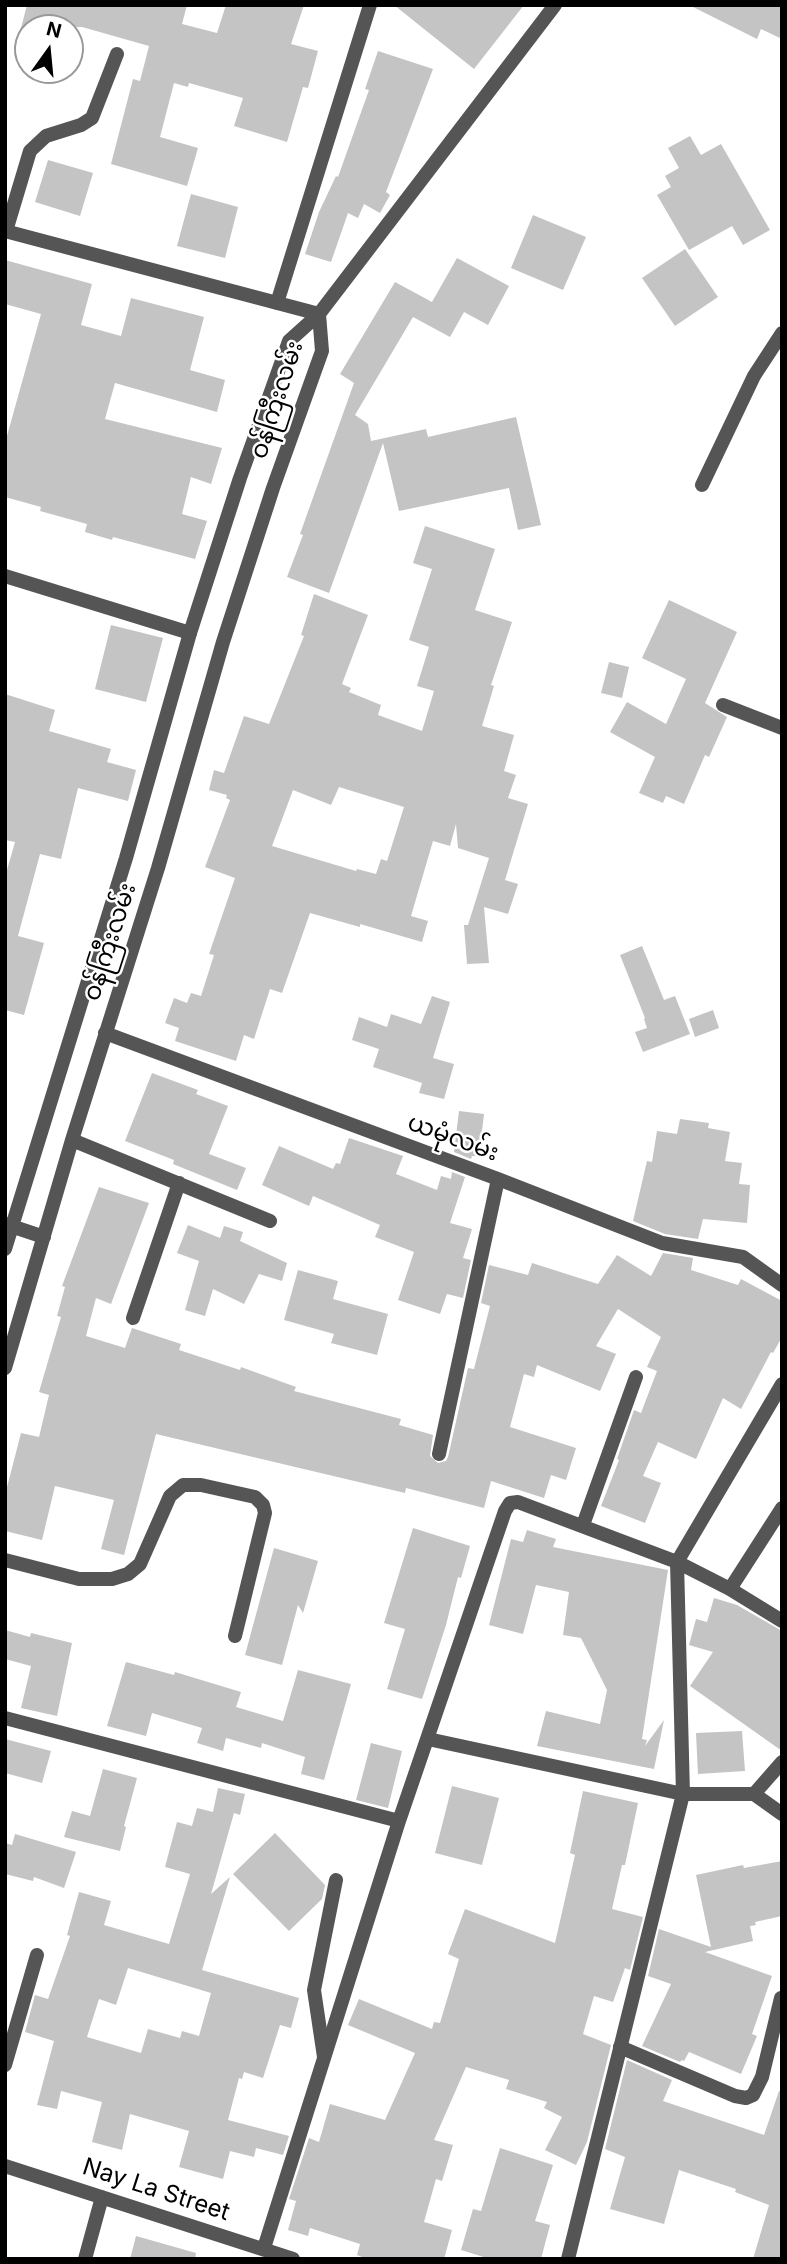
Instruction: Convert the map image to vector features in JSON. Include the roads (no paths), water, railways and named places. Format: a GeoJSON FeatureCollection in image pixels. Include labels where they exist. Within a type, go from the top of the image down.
{"type":"FeatureCollection","features":[{"type":"Feature","properties":{"kind":"street"},"geometry":{"type":"LineString","coordinates":[[277,303],[370,5]]}},
{"type":"Feature","properties":{"kind":"street"},"geometry":{"type":"LineString","coordinates":[[117,54],[92,118],[81,125],[46,136],[30,150],[6,231],[318,314],[555,5]]}},
{"type":"Feature","properties":{"kind":"street","name":"ဝန်ကြီးလမ်း"},"geometry":{"type":"LineString","coordinates":[[5,1249],[9,1225],[126,858],[190,633],[240,478],[289,341],[318,314]]}},
{"type":"Feature","properties":{"kind":"street","name":"ဝန်ကြီးလမ်း"},"geometry":{"type":"LineString","coordinates":[[5,1368],[72,1140],[158,868],[227,630],[321,351],[318,314]]}},
{"type":"Feature","properties":{"kind":"street"},"geometry":{"type":"LineString","coordinates":[[702,485],[754,376],[782,333]]}},
{"type":"Feature","properties":{"kind":"street"},"geometry":{"type":"LineString","coordinates":[[5,576],[190,633]]}},
{"type":"Feature","properties":{"kind":"street"},"geometry":{"type":"LineString","coordinates":[[723,705],[782,727]]}},
{"type":"Feature","properties":{"kind":"street","name":"ယမုံလမ်း"},"geometry":{"type":"LineString","coordinates":[[105,1033],[499,1179],[662,1243],[743,1256],[782,1284]]}},
{"type":"Feature","properties":{"kind":"street"},"geometry":{"type":"LineString","coordinates":[[72,1140],[270,1221]]}},
{"type":"Feature","properties":{"kind":"street"},"geometry":{"type":"LineString","coordinates":[[439,1454],[499,1179]]}},
{"type":"Feature","properties":{"kind":"street"},"geometry":{"type":"LineString","coordinates":[[133,1318],[179,1183]]}},
{"type":"Feature","properties":{"kind":"street"},"geometry":{"type":"LineString","coordinates":[[9,1225],[44,1237]]}},
{"type":"Feature","properties":{"kind":"street"},"geometry":{"type":"LineString","coordinates":[[583,1525],[636,1377]]}},
{"type":"Feature","properties":{"kind":"street"},"geometry":{"type":"LineString","coordinates":[[568,2259],[683,1794],[677,1562],[782,1384]]}},
{"type":"Feature","properties":{"kind":"street"},"geometry":{"type":"LineString","coordinates":[[5,1560],[79,1580],[113,1579],[128,1574],[139,1564],[170,1496],[183,1485],[201,1485],[255,1497],[263,1504],[265,1513],[235,1636]]}},
{"type":"Feature","properties":{"kind":"street"},"geometry":{"type":"LineString","coordinates":[[264,2248],[399,1821],[510,1503],[518,1502],[677,1562],[730,1589],[782,1621]]}},
{"type":"Feature","properties":{"kind":"street"},"geometry":{"type":"LineString","coordinates":[[730,1589],[782,1508]]}},
{"type":"Feature","properties":{"kind":"street"},"geometry":{"type":"LineString","coordinates":[[5,1718],[399,1821]]}},
{"type":"Feature","properties":{"kind":"street"},"geometry":{"type":"LineString","coordinates":[[428,1739],[683,1794],[754,1794],[782,1814]]}},
{"type":"Feature","properties":{"kind":"street"},"geometry":{"type":"LineString","coordinates":[[754,1794],[782,1762]]}},
{"type":"Feature","properties":{"kind":"street"},"geometry":{"type":"LineString","coordinates":[[324,2057],[314,1990],[336,1880]]}},
{"type":"Feature","properties":{"kind":"street"},"geometry":{"type":"LineString","coordinates":[[5,2065],[37,1955]]}},
{"type":"Feature","properties":{"kind":"street"},"geometry":{"type":"LineString","coordinates":[[620,2047],[735,2096],[746,2098],[753,2095],[762,2077],[781,1998]]}},
{"type":"Feature","properties":{"kind":"street","name":"Nay La Street"},"geometry":{"type":"LineString","coordinates":[[5,2166],[293,2259]]}},
{"type":"Feature","properties":{"kind":"street"},"geometry":{"type":"LineString","coordinates":[[85,2259],[102,2197]]}}]}
